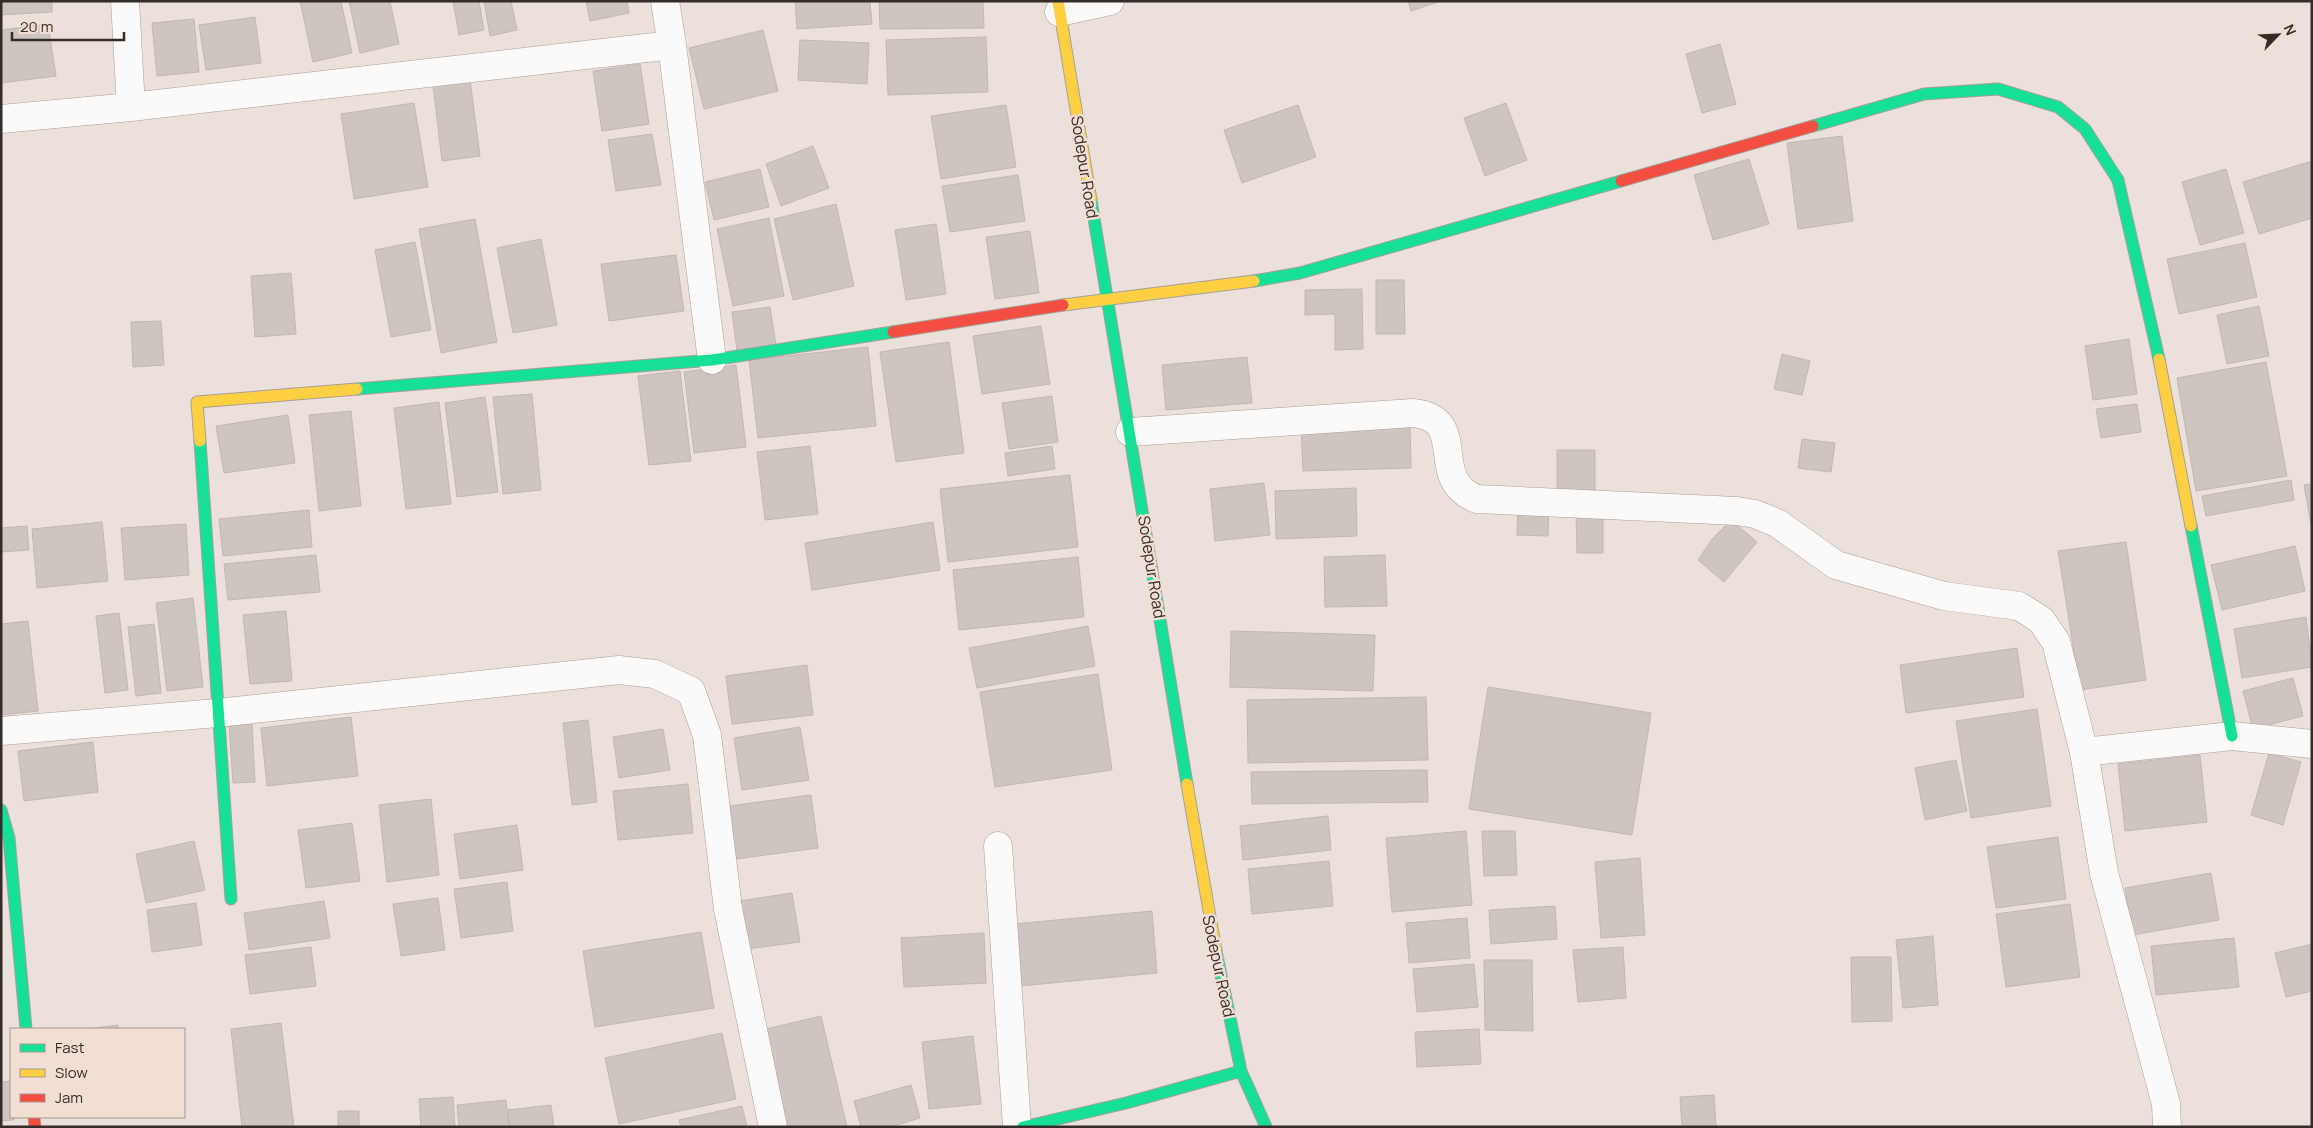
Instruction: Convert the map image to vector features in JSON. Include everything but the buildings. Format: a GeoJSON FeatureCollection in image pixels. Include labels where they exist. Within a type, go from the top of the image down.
{"type":"FeatureCollection","features":[{"type":"Feature","properties":{"kind":"street"},"geometry":{"type":"LineString","coordinates":[[124,1],[131,108]]}},
{"type":"Feature","properties":{"kind":"street"},"geometry":{"type":"LineString","coordinates":[[664,1],[672,45],[712,360]]}},
{"type":"Feature","properties":{"kind":"street"},"geometry":{"type":"LineString","coordinates":[[1059,7],[1110,1]]}},
{"type":"Feature","properties":{"kind":"street","name":"Sodepur Road"},"geometry":{"type":"LineString","coordinates":[[1059,7],[1206,905],[1242,1071],[1266,1127]]}},
{"type":"Feature","properties":{"kind":"street"},"geometry":{"type":"LineString","coordinates":[[1,119],[131,108],[672,45]]}},
{"type":"Feature","properties":{"kind":"street"},"geometry":{"type":"LineString","coordinates":[[231,898],[217,713],[198,402],[712,360],[1106,298],[1238,284],[1300,273],[1924,94],[1998,89],[2058,107],[2086,129],[2118,180],[2155,340],[2232,736]]}},
{"type":"Feature","properties":{"kind":"street"},"geometry":{"type":"LineString","coordinates":[[1130,432],[1413,413],[1427,415],[1438,422],[1446,434],[1450,473],[1457,487],[1467,495],[1477,499],[1737,511],[1755,514],[1776,523],[1836,565],[1944,596],[2019,606],[2041,620],[2056,642],[2084,752],[2104,873],[2166,1104],[2166,1127]]}},
{"type":"Feature","properties":{"kind":"street"},"geometry":{"type":"LineString","coordinates":[[1,731],[217,713],[620,670],[655,674],[691,691],[707,736],[728,909],[773,1127]]}},
{"type":"Feature","properties":{"kind":"street"},"geometry":{"type":"LineString","coordinates":[[2084,752],[2232,736],[2312,744]]}},
{"type":"Feature","properties":{"kind":"street"},"geometry":{"type":"LineString","coordinates":[[1,810],[9,838],[26,1028]]}},
{"type":"Feature","properties":{"kind":"street"},"geometry":{"type":"LineString","coordinates":[[998,846],[1017,1127]]}},
{"type":"Feature","properties":{"kind":"street"},"geometry":{"type":"LineString","coordinates":[[1023,1127],[1126,1104],[1242,1071]]}},
{"type":"Feature","properties":{"kind":"traffic: fast"},"geometry":{"type":"LineString","coordinates":[[1813,126],[1924,94],[1998,89],[2058,107],[2085,129],[2118,180],[2159,359]]}},
{"type":"Feature","properties":{"kind":"traffic: fast"},"geometry":{"type":"LineString","coordinates":[[1254,281],[1300,273],[1621,181]]}},
{"type":"Feature","properties":{"kind":"traffic: fast"},"geometry":{"type":"LineString","coordinates":[[1091,200],[1187,784]]}},
{"type":"Feature","properties":{"kind":"traffic: fast"},"geometry":{"type":"LineString","coordinates":[[357,389],[712,360],[893,332]]}},
{"type":"Feature","properties":{"kind":"traffic: fast"},"geometry":{"type":"LineString","coordinates":[[200,441],[231,899]]}},
{"type":"Feature","properties":{"kind":"traffic: fast"},"geometry":{"type":"LineString","coordinates":[[2191,526],[2232,736]]}},
{"type":"Feature","properties":{"kind":"traffic: fast"},"geometry":{"type":"LineString","coordinates":[[1,810],[9,838],[26,1028]]}},
{"type":"Feature","properties":{"kind":"traffic: fast"},"geometry":{"type":"LineString","coordinates":[[1216,951],[1241,1071],[1266,1127]]}},
{"type":"Feature","properties":{"kind":"traffic: fast"},"geometry":{"type":"LineString","coordinates":[[1023,1127],[1126,1103],[1241,1071]]}},
{"type":"Feature","properties":{"kind":"traffic: slow"},"geometry":{"type":"LineString","coordinates":[[1058,1],[1091,200]]}},
{"type":"Feature","properties":{"kind":"traffic: slow"},"geometry":{"type":"LineString","coordinates":[[1063,305],[1254,281]]}},
{"type":"Feature","properties":{"kind":"traffic: slow"},"geometry":{"type":"LineString","coordinates":[[2159,359],[2191,526]]}},
{"type":"Feature","properties":{"kind":"traffic: slow"},"geometry":{"type":"LineString","coordinates":[[200,441],[197,402],[357,389]]}},
{"type":"Feature","properties":{"kind":"traffic: slow"},"geometry":{"type":"LineString","coordinates":[[1187,784],[1216,951]]}},
{"type":"Feature","properties":{"kind":"traffic: jam"},"geometry":{"type":"LineString","coordinates":[[1621,181],[1813,126]]}},
{"type":"Feature","properties":{"kind":"traffic: jam"},"geometry":{"type":"LineString","coordinates":[[893,332],[1063,305]]}},
{"type":"Feature","properties":{"kind":"traffic: jam"},"geometry":{"type":"LineString","coordinates":[[34,1118],[35,1127]]}}]}
